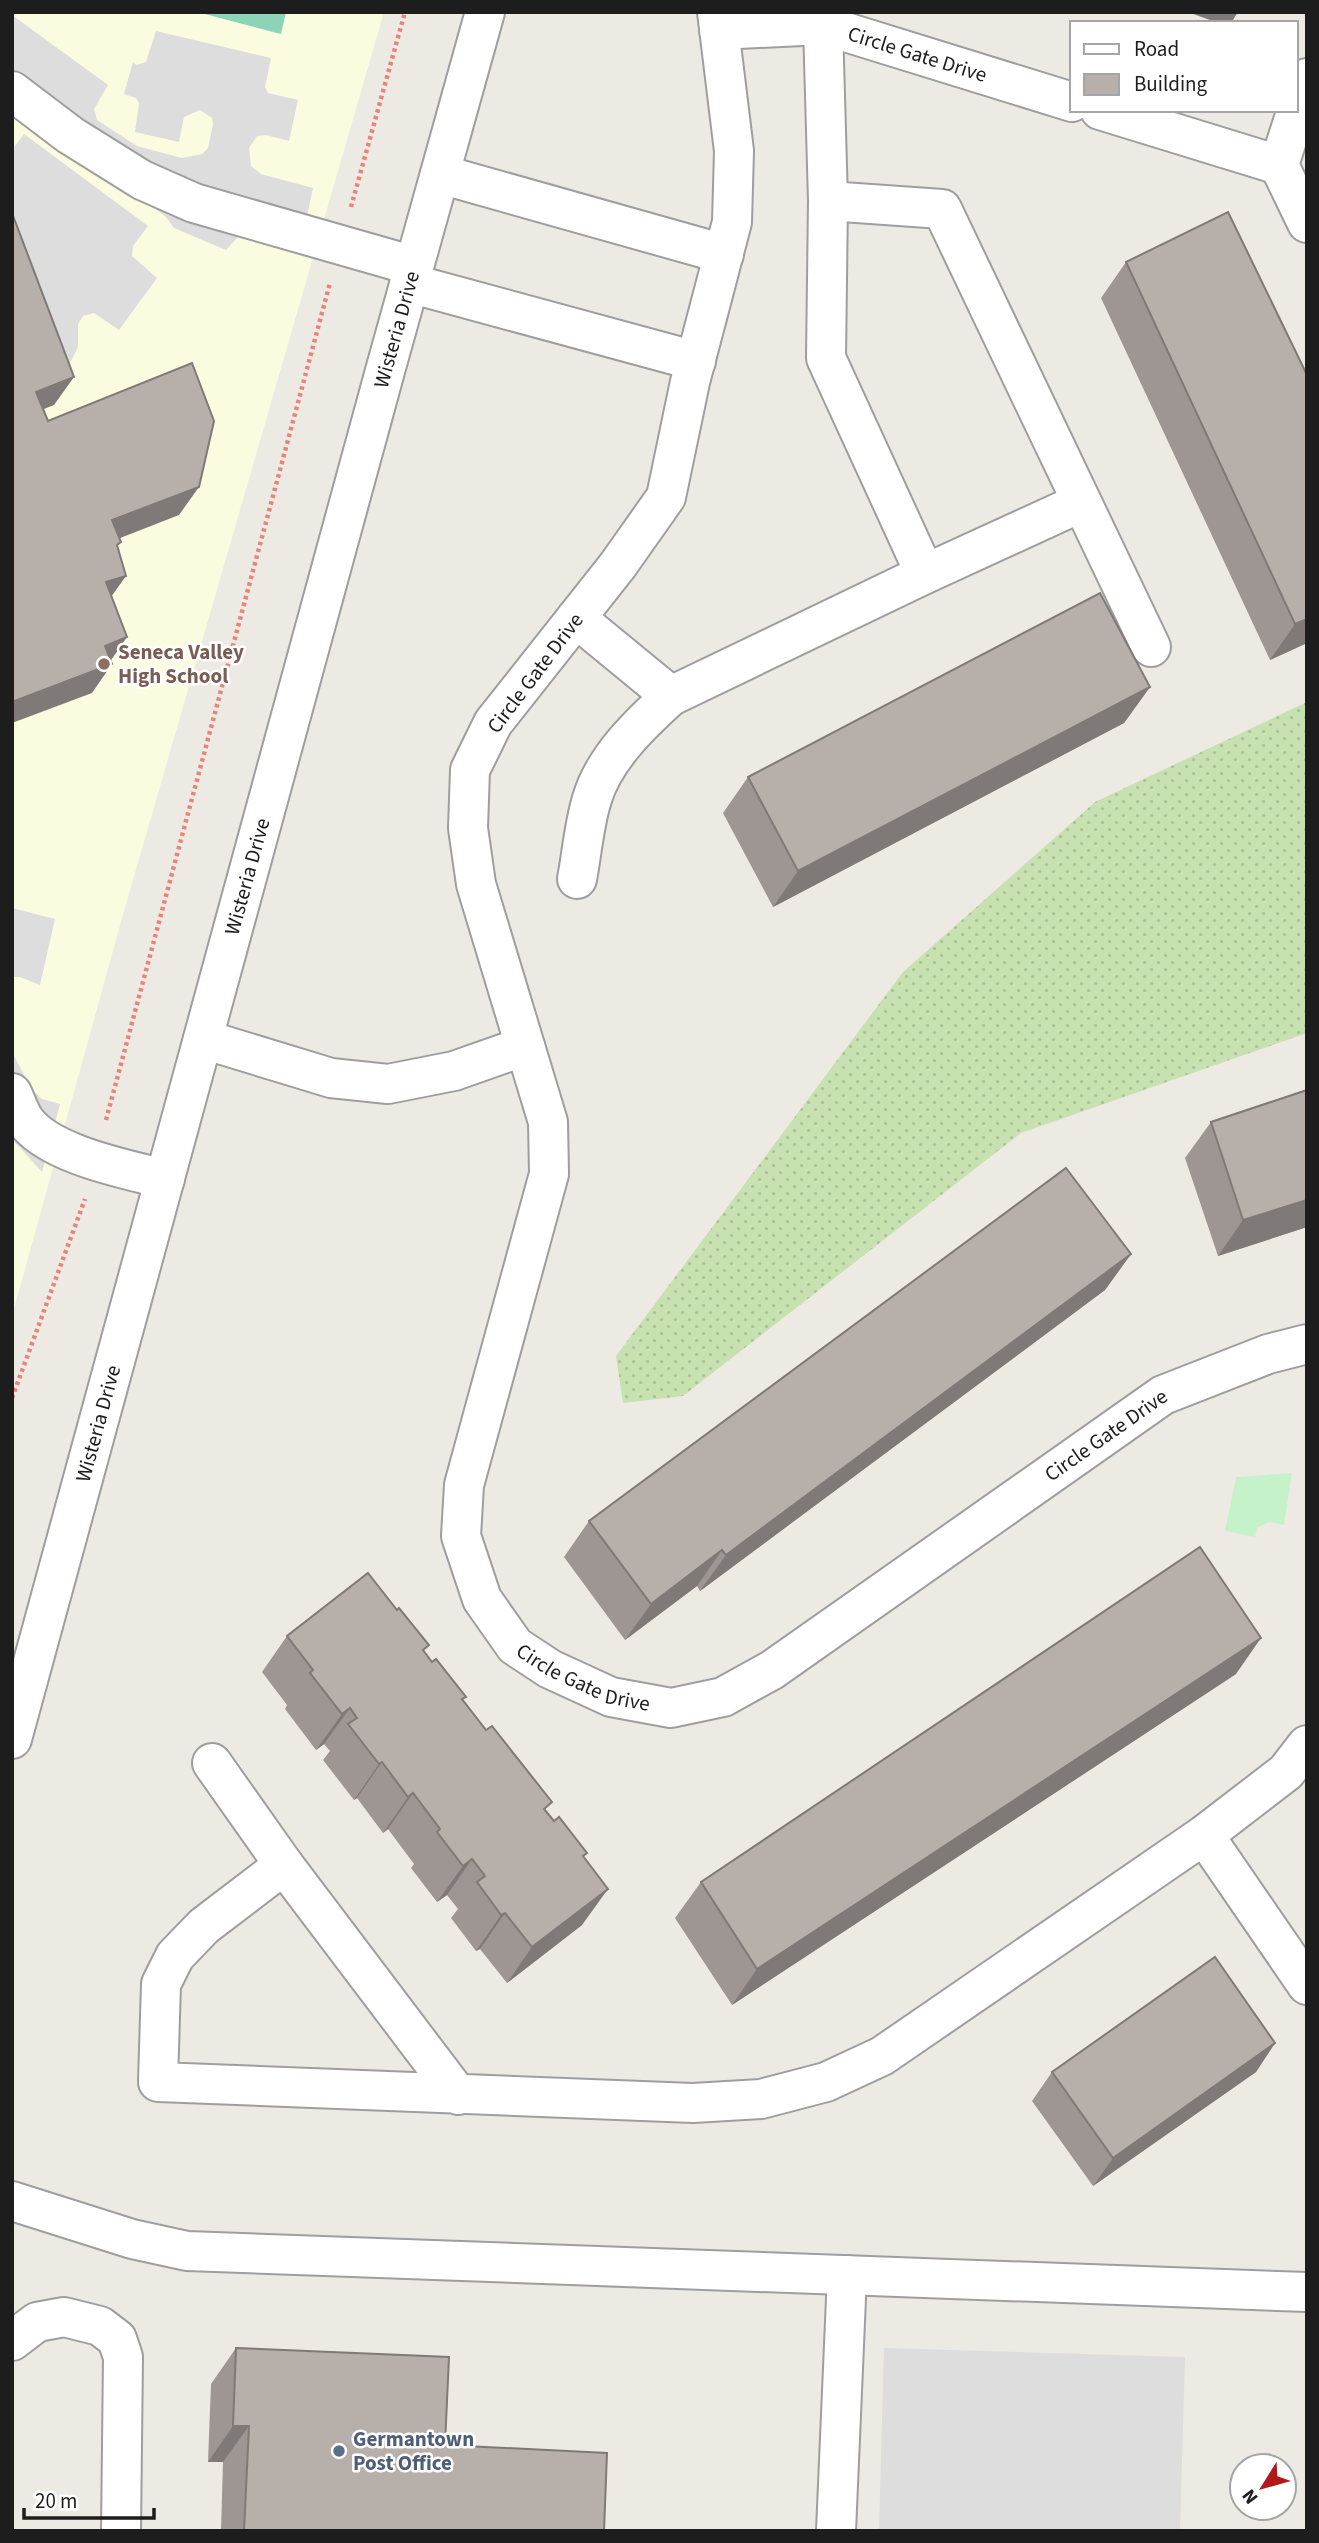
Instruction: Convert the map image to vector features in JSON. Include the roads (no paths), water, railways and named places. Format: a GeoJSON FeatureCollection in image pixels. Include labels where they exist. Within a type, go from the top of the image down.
{"type":"FeatureCollection","features":[{"type":"Feature","properties":{"kind":"street","name":"Wisteria Drive"},"geometry":{"type":"LineString","coordinates":[[12,1739],[485,12]]}},
{"type":"Feature","properties":{"kind":"street","name":"Circle Gate Drive"},"geometry":{"type":"LineString","coordinates":[[1070,101],[822,25],[718,21],[734,151],[732,222],[696,361],[666,497],[618,565],[493,723],[470,770],[468,828],[476,884],[548,1122],[549,1174],[464,1485],[461,1536],[482,1599],[515,1646],[550,1670],[611,1697],[671,1708],[723,1697],[772,1670],[1163,1395],[1268,1353],[1307,1344]]}},
{"type":"Feature","properties":{"kind":"street"},"geometry":{"type":"LineString","coordinates":[[822,25],[828,201],[826,358],[925,573]]}},
{"type":"Feature","properties":{"kind":"street"},"geometry":{"type":"LineString","coordinates":[[1298,106],[1307,78]]}},
{"type":"Feature","properties":{"kind":"street"},"geometry":{"type":"LineString","coordinates":[[12,91],[70,135],[142,180],[194,203],[340,245],[412,275],[696,361]]}},
{"type":"Feature","properties":{"kind":"street"},"geometry":{"type":"LineString","coordinates":[[1107,112],[1279,165]]}},
{"type":"Feature","properties":{"kind":"street"},"geometry":{"type":"LineString","coordinates":[[1296,112],[1279,165],[1307,223]]}},
{"type":"Feature","properties":{"kind":"street"},"geometry":{"type":"LineString","coordinates":[[440,174],[724,254]]}},
{"type":"Feature","properties":{"kind":"street"},"geometry":{"type":"LineString","coordinates":[[828,201],[942,209],[1151,647]]}},
{"type":"Feature","properties":{"kind":"street"},"geometry":{"type":"LineString","coordinates":[[577,879],[592,797],[613,757],[643,721],[671,696],[925,573],[1080,503]]}},
{"type":"Feature","properties":{"kind":"street"},"geometry":{"type":"LineString","coordinates":[[576,618],[671,696]]}},
{"type":"Feature","properties":{"kind":"street"},"geometry":{"type":"LineString","coordinates":[[203,1039],[331,1078],[388,1084],[454,1071],[525,1046]]}},
{"type":"Feature","properties":{"kind":"street"},"geometry":{"type":"LineString","coordinates":[[12,1093],[25,1121],[55,1145],[95,1161],[164,1179]]}},
{"type":"Feature","properties":{"kind":"street"},"geometry":{"type":"LineString","coordinates":[[284,1865],[204,1926],[175,1956],[160,1984],[158,2082],[693,2103],[761,2099],[827,2082],[882,2056],[1205,1835],[1286,1772],[1307,1745]]}},
{"type":"Feature","properties":{"kind":"street"},"geometry":{"type":"LineString","coordinates":[[212,1763],[284,1865],[458,2095]]}},
{"type":"Feature","properties":{"kind":"street"},"geometry":{"type":"LineString","coordinates":[[1205,1835],[1307,1985]]}},
{"type":"Feature","properties":{"kind":"street"},"geometry":{"type":"LineString","coordinates":[[12,2201],[132,2239],[187,2251],[1307,2292]]}},
{"type":"Feature","properties":{"kind":"street"},"geometry":{"type":"LineString","coordinates":[[836,2531],[847,2275]]}},
{"type":"Feature","properties":{"kind":"street"},"geometry":{"type":"LineString","coordinates":[[12,2341],[37,2322],[64,2317],[100,2326],[117,2339],[124,2357],[121,2531]]}},
{"type":"Feature","properties":{"kind":"place","name":"Seneca Valley High School"},"geometry":{"type":"Point","coordinates":[104,664]}},
{"type":"Feature","properties":{"kind":"place","name":"Germantown Post Office"},"geometry":{"type":"Point","coordinates":[339,2451]}}]}
